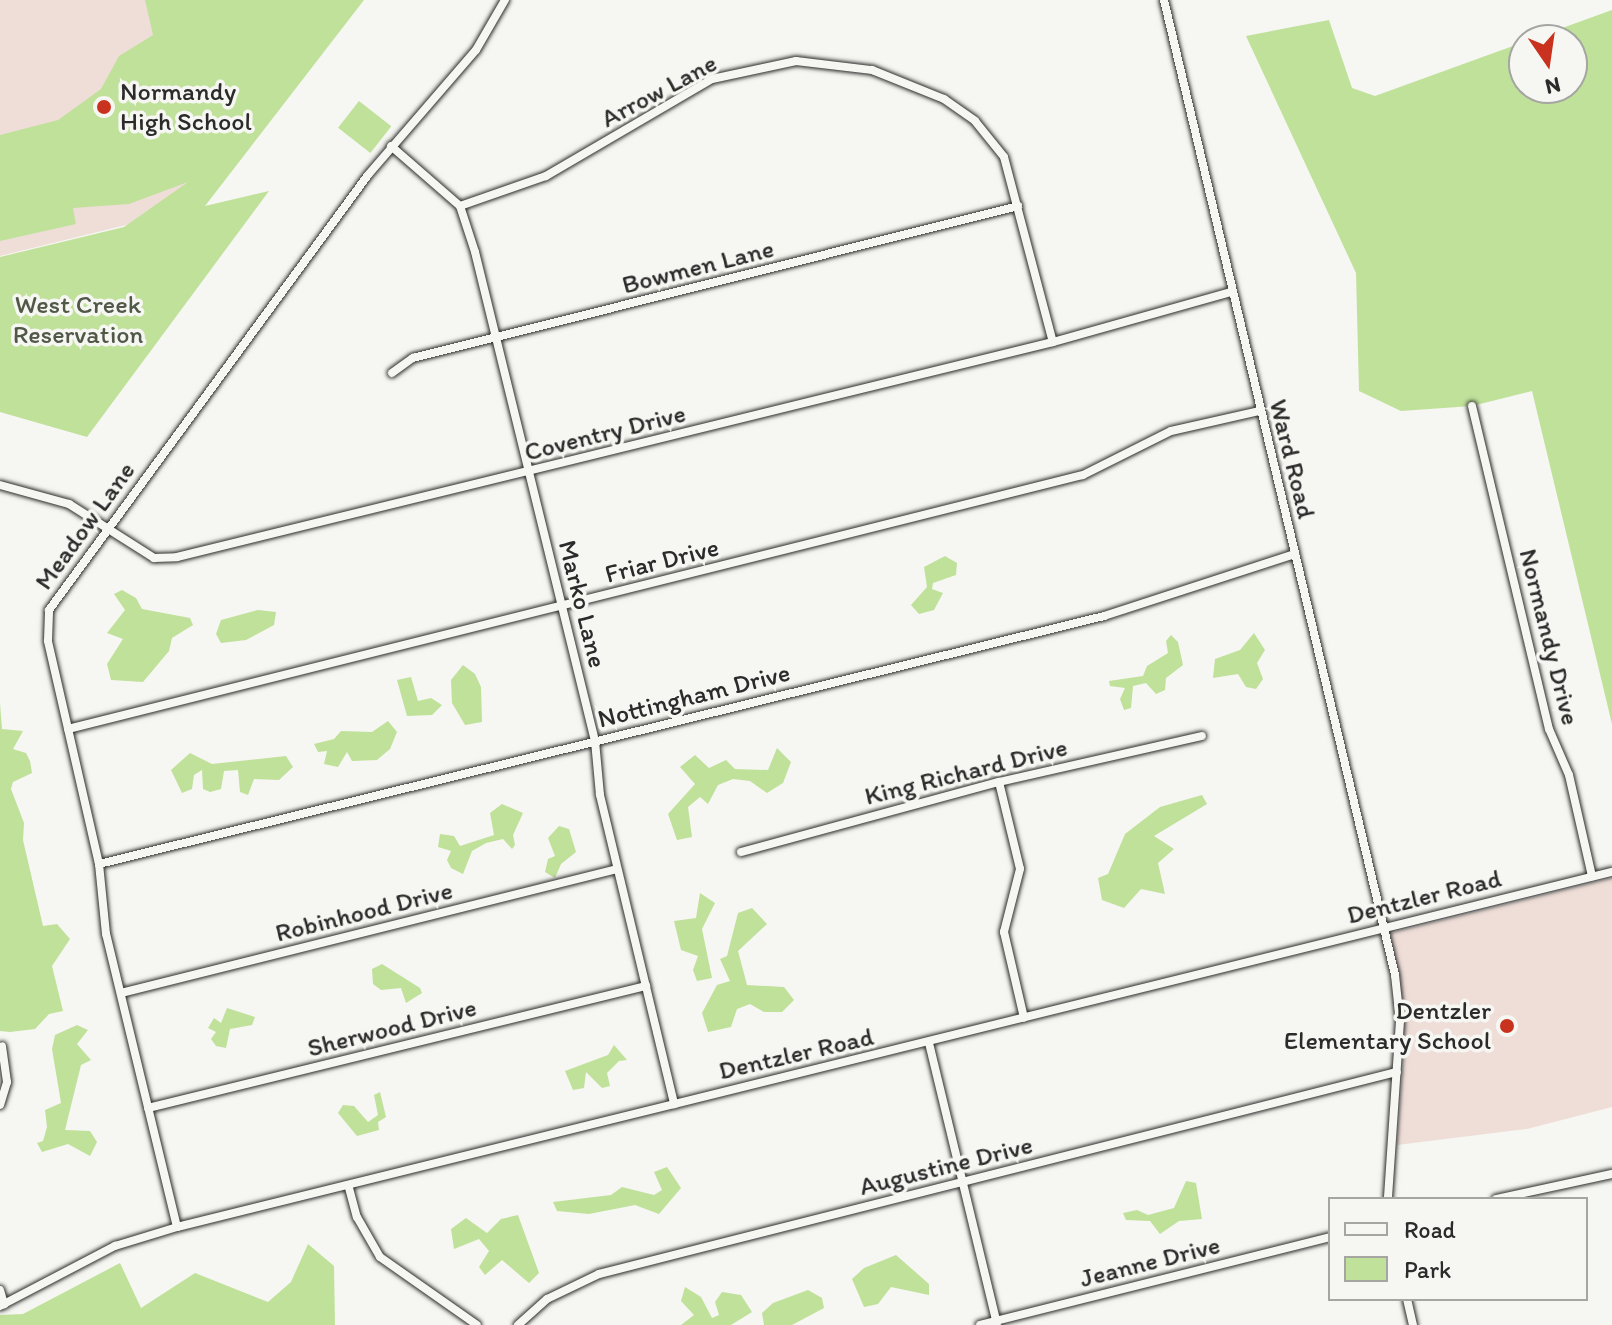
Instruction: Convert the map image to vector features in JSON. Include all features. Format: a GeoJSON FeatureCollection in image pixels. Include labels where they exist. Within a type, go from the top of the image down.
{"type":"FeatureCollection","features":[{"type":"Feature","properties":{"kind":"street","name":"Meadow Lane"},"geometry":{"type":"LineString","coordinates":[[177,1227],[106,934],[99,864],[48,641],[49,610],[391,146],[476,50],[505,0]]}},
{"type":"Feature","properties":{"kind":"street","name":"Ward Road"},"geometry":{"type":"LineString","coordinates":[[1164,0],[1259,411],[1384,927],[1400,1021],[1388,1197]]}},
{"type":"Feature","properties":{"kind":"street","name":"Arrow Lane"},"geometry":{"type":"LineString","coordinates":[[460,206],[546,176],[712,79],[796,61],[872,70],[944,99],[975,121],[1004,157],[1053,342]]}},
{"type":"Feature","properties":{"kind":"street"},"geometry":{"type":"LineString","coordinates":[[391,146],[460,206]]}},
{"type":"Feature","properties":{"kind":"street","name":"Marko Lane"},"geometry":{"type":"LineString","coordinates":[[460,206],[595,741],[600,795],[674,1104]]}},
{"type":"Feature","properties":{"kind":"street","name":"Bowmen Lane"},"geometry":{"type":"LineString","coordinates":[[392,373],[413,358],[1018,206]]}},
{"type":"Feature","properties":{"kind":"street","name":"Coventry Drive"},"geometry":{"type":"LineString","coordinates":[[0,485],[69,504],[105,531],[154,558],[177,557],[1053,342],[1231,292]]}},
{"type":"Feature","properties":{"kind":"street","name":"Normandy Drive"},"geometry":{"type":"LineString","coordinates":[[1472,406],[1549,729],[1569,775],[1592,876]]}},
{"type":"Feature","properties":{"kind":"street","name":"Friar Drive"},"geometry":{"type":"LineString","coordinates":[[68,729],[1083,475],[1171,431],[1259,411]]}},
{"type":"Feature","properties":{"kind":"street","name":"Nottingham Drive"},"geometry":{"type":"LineString","coordinates":[[99,864],[1104,616],[1295,554]]}},
{"type":"Feature","properties":{"kind":"street","name":"King Richard Drive"},"geometry":{"type":"LineString","coordinates":[[741,852],[999,782],[1202,736]]}},
{"type":"Feature","properties":{"kind":"street"},"geometry":{"type":"LineString","coordinates":[[999,782],[1020,869],[1004,932],[1024,1018]]}},
{"type":"Feature","properties":{"kind":"street","name":"Robinhood Drive"},"geometry":{"type":"LineString","coordinates":[[121,993],[617,869]]}},
{"type":"Feature","properties":{"kind":"street","name":"Dentzler Road"},"geometry":{"type":"LineString","coordinates":[[2,1305],[115,1246],[177,1227],[349,1188],[674,1104],[1612,872]]}},
{"type":"Feature","properties":{"kind":"street","name":"Sherwood Drive"},"geometry":{"type":"LineString","coordinates":[[148,1108],[646,986]]}},
{"type":"Feature","properties":{"kind":"street"},"geometry":{"type":"LineString","coordinates":[[929,1043],[997,1323]]}},
{"type":"Feature","properties":{"kind":"street"},"geometry":{"type":"LineString","coordinates":[[0,1105],[7,1082],[2,1046]]}},
{"type":"Feature","properties":{"kind":"street","name":"Augustine Drive"},"geometry":{"type":"LineString","coordinates":[[518,1325],[547,1299],[599,1274],[1397,1072]]}},
{"type":"Feature","properties":{"kind":"street"},"geometry":{"type":"LineString","coordinates":[[1505,1197],[1612,1174]]}},
{"type":"Feature","properties":{"kind":"street"},"geometry":{"type":"LineString","coordinates":[[349,1188],[357,1217],[380,1257],[477,1325]]}},
{"type":"Feature","properties":{"kind":"street","name":"Jeanne Drive"},"geometry":{"type":"LineString","coordinates":[[980,1325],[1328,1238]]}},
{"type":"Feature","properties":{"kind":"street"},"geometry":{"type":"LineString","coordinates":[[0,1290],[2,1305]]}},
{"type":"Feature","properties":{"kind":"street"},"geometry":{"type":"LineString","coordinates":[[1407,1301],[1413,1325]]}},
{"type":"Feature","properties":{"kind":"shaded area","name":"Normandy High School"},"geometry":{"type":"Polygon","coordinates":[[[0,0],[205,0],[245,143],[130,224],[0,256],[0,0]]]}},
{"type":"Feature","properties":{"kind":"shaded area","name":"Dentzler Elementary School"},"geometry":{"type":"Polygon","coordinates":[[[1612,878],[1612,1107],[1527,1129],[1397,1145],[1404,1054],[1391,933],[1612,878]]]}},
{"type":"Feature","properties":{"kind":"green space","name":"West Creek Reservation"},"geometry":{"type":"Polygon","coordinates":[[[145,0],[364,0],[205,206],[269,191],[87,437],[0,412],[0,257],[124,227],[188,182],[129,204],[73,208],[76,224],[0,241],[0,135],[58,120],[101,89],[119,56],[153,35],[145,0]]]}},
{"type":"Feature","properties":{"kind":"green space"},"geometry":{"type":"Polygon","coordinates":[[[1612,10],[1612,724],[1532,391],[1472,406],[1401,411],[1359,391],[1356,273],[1246,36],[1329,20],[1352,88],[1375,96],[1508,48],[1508,104],[1588,104],[1588,24],[1573,24],[1612,10]]]}},
{"type":"Feature","properties":{"kind":"green space"},"geometry":{"type":"Polygon","coordinates":[[[359,101],[391,126],[370,153],[338,128],[359,101]]]}},
{"type":"Feature","properties":{"kind":"green space"},"geometry":{"type":"Polygon","coordinates":[[[945,556],[957,563],[956,575],[933,583],[932,589],[943,593],[934,610],[919,614],[911,605],[927,587],[924,567],[945,556]]]}},
{"type":"Feature","properties":{"kind":"green space"},"geometry":{"type":"Polygon","coordinates":[[[122,590],[136,598],[142,609],[190,618],[193,625],[172,638],[169,651],[143,682],[111,680],[107,664],[123,639],[107,633],[125,610],[114,594],[122,590]]]}},
{"type":"Feature","properties":{"kind":"green space"},"geometry":{"type":"Polygon","coordinates":[[[258,610],[276,612],[274,625],[246,640],[221,643],[216,634],[221,620],[258,610]]]}},
{"type":"Feature","properties":{"kind":"green space"},"geometry":{"type":"Polygon","coordinates":[[[1254,633],[1265,650],[1257,663],[1263,679],[1256,689],[1246,687],[1238,674],[1213,678],[1215,659],[1240,650],[1254,633]]]}},
{"type":"Feature","properties":{"kind":"green space"},"geometry":{"type":"Polygon","coordinates":[[[1171,635],[1178,642],[1183,665],[1166,678],[1165,690],[1156,694],[1146,683],[1133,686],[1131,708],[1124,710],[1120,699],[1125,688],[1110,686],[1109,681],[1143,676],[1147,666],[1168,653],[1166,641],[1171,635]]]}},
{"type":"Feature","properties":{"kind":"green space"},"geometry":{"type":"Polygon","coordinates":[[[463,665],[475,674],[481,687],[482,722],[465,725],[452,703],[451,680],[463,665]]]}},
{"type":"Feature","properties":{"kind":"green space"},"geometry":{"type":"Polygon","coordinates":[[[411,677],[418,701],[431,698],[442,705],[432,715],[407,716],[397,680],[411,677]]]}},
{"type":"Feature","properties":{"kind":"green space"},"geometry":{"type":"Polygon","coordinates":[[[0,703],[2,729],[23,731],[13,749],[26,753],[30,761],[32,773],[13,782],[11,789],[24,823],[23,840],[43,926],[57,924],[70,939],[52,966],[63,1011],[49,1014],[35,1029],[10,1032],[0,1031],[0,703]]]}},
{"type":"Feature","properties":{"kind":"green space"},"geometry":{"type":"Polygon","coordinates":[[[388,721],[397,732],[390,749],[377,760],[352,761],[347,752],[338,767],[324,764],[327,751],[318,752],[314,744],[334,739],[341,731],[372,732],[388,721]]]}},
{"type":"Feature","properties":{"kind":"green space"},"geometry":{"type":"Polygon","coordinates":[[[777,748],[791,762],[783,783],[767,793],[750,781],[733,779],[718,785],[708,804],[700,797],[688,807],[692,837],[677,840],[668,814],[695,784],[680,767],[695,755],[709,768],[726,760],[735,769],[768,770],[777,748]]]}},
{"type":"Feature","properties":{"kind":"green space"},"geometry":{"type":"Polygon","coordinates":[[[190,753],[212,764],[286,756],[293,767],[279,780],[254,779],[248,795],[240,792],[238,770],[224,771],[221,789],[210,792],[203,789],[202,770],[194,775],[192,789],[182,793],[171,770],[190,753]]]}},
{"type":"Feature","properties":{"kind":"green space"},"geometry":{"type":"Polygon","coordinates":[[[1202,795],[1207,804],[1154,836],[1174,849],[1158,863],[1165,894],[1141,889],[1124,908],[1102,900],[1098,878],[1108,874],[1125,834],[1160,807],[1202,795]]]}},
{"type":"Feature","properties":{"kind":"green space"},"geometry":{"type":"Polygon","coordinates":[[[502,804],[523,813],[513,835],[515,845],[512,849],[503,839],[486,843],[472,851],[463,874],[451,868],[447,860],[451,851],[438,847],[440,834],[454,836],[460,846],[494,835],[490,813],[502,804]]]}},
{"type":"Feature","properties":{"kind":"green space"},"geometry":{"type":"Polygon","coordinates":[[[559,826],[569,829],[576,852],[561,864],[555,878],[545,872],[548,859],[555,856],[548,838],[559,826]]]}},
{"type":"Feature","properties":{"kind":"green space"},"geometry":{"type":"Polygon","coordinates":[[[700,893],[715,903],[702,929],[712,978],[697,981],[693,970],[698,956],[681,950],[674,921],[696,918],[700,893]]]}},
{"type":"Feature","properties":{"kind":"green space"},"geometry":{"type":"Polygon","coordinates":[[[752,908],[767,924],[738,951],[747,985],[784,987],[794,1000],[782,1012],[764,1012],[750,1004],[737,1009],[731,1027],[708,1032],[702,1013],[717,985],[730,981],[720,959],[727,956],[738,913],[752,908]]]}},
{"type":"Feature","properties":{"kind":"green space"},"geometry":{"type":"Polygon","coordinates":[[[382,964],[420,988],[422,993],[406,1003],[401,988],[381,990],[373,984],[372,969],[382,964]]]}},
{"type":"Feature","properties":{"kind":"green space"},"geometry":{"type":"Polygon","coordinates":[[[227,1008],[255,1017],[252,1025],[230,1029],[226,1048],[216,1046],[211,1039],[216,1032],[208,1028],[214,1018],[221,1023],[227,1008]]]}},
{"type":"Feature","properties":{"kind":"green space"},"geometry":{"type":"Polygon","coordinates":[[[77,1025],[88,1030],[77,1044],[91,1060],[81,1065],[65,1130],[90,1131],[97,1142],[90,1156],[68,1144],[42,1152],[37,1143],[43,1141],[47,1127],[45,1110],[61,1103],[52,1049],[55,1035],[77,1025]]]}},
{"type":"Feature","properties":{"kind":"green space"},"geometry":{"type":"Polygon","coordinates":[[[614,1045],[627,1060],[619,1061],[607,1073],[610,1086],[602,1088],[586,1072],[584,1088],[573,1090],[565,1071],[608,1055],[614,1045]]]}},
{"type":"Feature","properties":{"kind":"green space"},"geometry":{"type":"Polygon","coordinates":[[[380,1092],[386,1117],[378,1122],[379,1130],[357,1136],[338,1113],[343,1105],[354,1106],[368,1122],[378,1115],[374,1095],[380,1092]]]}},
{"type":"Feature","properties":{"kind":"green space"},"geometry":{"type":"Polygon","coordinates":[[[667,1167],[681,1188],[659,1214],[635,1205],[589,1214],[557,1211],[553,1202],[611,1195],[622,1187],[654,1195],[662,1190],[654,1172],[667,1167]]]}},
{"type":"Feature","properties":{"kind":"green space"},"geometry":{"type":"Polygon","coordinates":[[[1186,1181],[1196,1183],[1202,1219],[1179,1221],[1160,1234],[1150,1221],[1126,1220],[1123,1213],[1137,1210],[1148,1215],[1174,1208],[1186,1181]]]}},
{"type":"Feature","properties":{"kind":"green space"},"geometry":{"type":"Polygon","coordinates":[[[518,1215],[539,1273],[529,1283],[502,1260],[485,1275],[479,1267],[489,1251],[479,1239],[454,1249],[451,1229],[466,1218],[487,1233],[501,1219],[518,1215]]]}},
{"type":"Feature","properties":{"kind":"green space"},"geometry":{"type":"Polygon","coordinates":[[[308,1244],[334,1266],[335,1325],[0,1325],[0,1315],[23,1314],[120,1263],[141,1308],[195,1273],[268,1302],[291,1282],[308,1244]]]}},
{"type":"Feature","properties":{"kind":"green space"},"geometry":{"type":"Polygon","coordinates":[[[896,1255],[929,1284],[929,1295],[891,1287],[878,1304],[864,1307],[852,1279],[864,1268],[896,1255]]]}},
{"type":"Feature","properties":{"kind":"green space"},"geometry":{"type":"Polygon","coordinates":[[[685,1287],[701,1297],[712,1318],[719,1315],[715,1302],[722,1292],[741,1295],[752,1312],[731,1325],[681,1325],[694,1315],[681,1301],[685,1287]]]}},
{"type":"Feature","properties":{"kind":"green space"},"geometry":{"type":"Polygon","coordinates":[[[808,1290],[822,1298],[824,1308],[792,1325],[764,1325],[762,1313],[773,1303],[808,1290]]]}},
{"type":"Feature","properties":{"kind":"place","name":"Normandy High School"},"geometry":{"type":"Point","coordinates":[104,107]}},
{"type":"Feature","properties":{"kind":"place","name":"Dentzler Elementary School"},"geometry":{"type":"Point","coordinates":[1507,1026]}}]}
